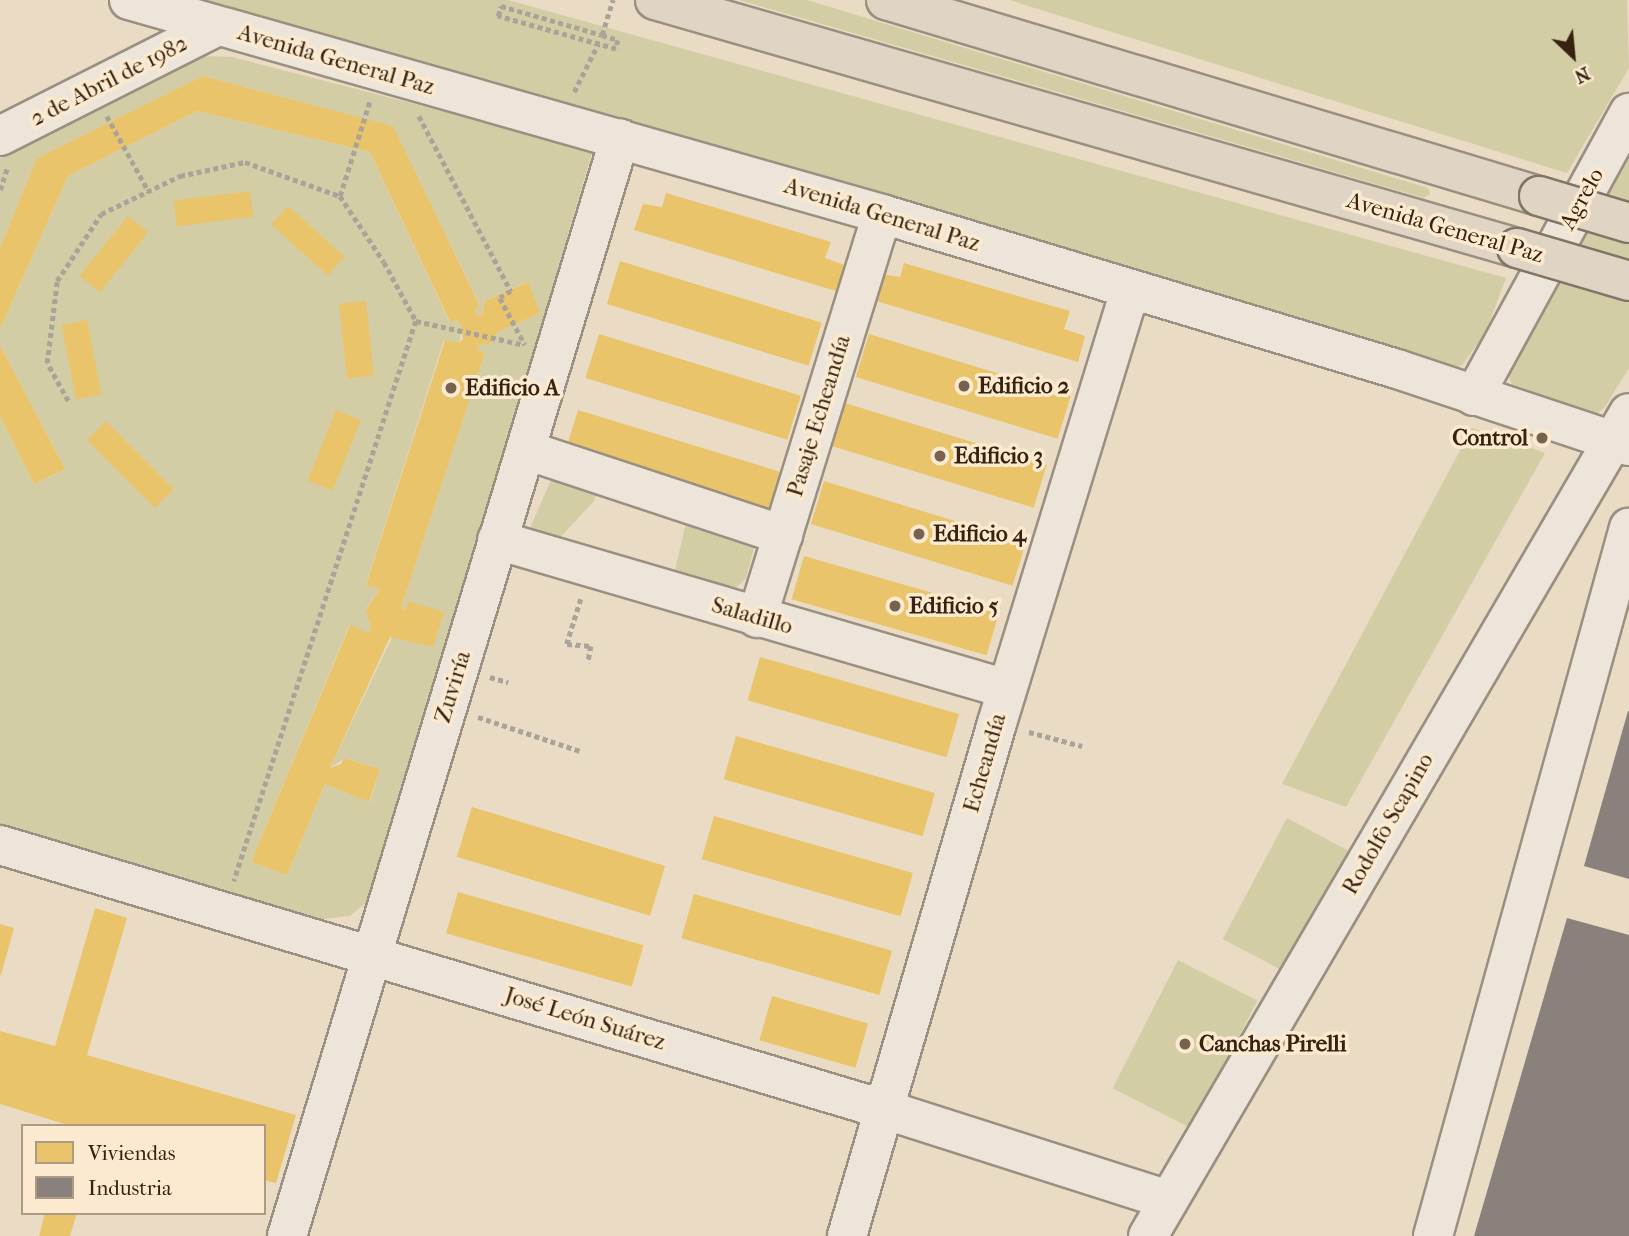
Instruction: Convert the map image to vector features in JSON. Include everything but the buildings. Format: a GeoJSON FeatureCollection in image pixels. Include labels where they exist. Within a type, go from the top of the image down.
{"type":"FeatureCollection","features":[{"type":"Feature","properties":{"kind":"highway","name":"Avenida General Paz"},"geometry":{"type":"LineString","coordinates":[[655,0],[1629,281]]}},
{"type":"Feature","properties":{"kind":"highway"},"geometry":{"type":"LineString","coordinates":[[886,0],[1629,223]]}},
{"type":"Feature","properties":{"kind":"street","name":"Avenida General Paz"},"geometry":{"type":"LineString","coordinates":[[130,0],[882,214],[1474,396],[1624,433]]}},
{"type":"Feature","properties":{"kind":"street","name":"2 de Abril de 1982"},"geometry":{"type":"LineString","coordinates":[[0,136],[218,26]]}},
{"type":"Feature","properties":{"kind":"street","name":"Agrelo"},"geometry":{"type":"LineString","coordinates":[[1474,396],[1629,113]]}},
{"type":"Feature","properties":{"kind":"street","name":"Zuviría"},"geometry":{"type":"LineString","coordinates":[[287,1236],[526,450],[539,349],[620,138]]}},
{"type":"Feature","properties":{"kind":"street","name":"Pasaje Echeandía"},"geometry":{"type":"LineString","coordinates":[[757,618],[882,214]]}},
{"type":"Feature","properties":{"kind":"street","name":"Echeandía"},"geometry":{"type":"LineString","coordinates":[[847,1236],[1002,706],[1130,292]]}},
{"type":"Feature","properties":{"kind":"street","name":"Rodolfo Scapino"},"geometry":{"type":"LineString","coordinates":[[1148,1236],[1624,433]]}},
{"type":"Feature","properties":{"kind":"street"},"geometry":{"type":"LineString","coordinates":[[526,450],[783,535]]}},
{"type":"Feature","properties":{"kind":"street"},"geometry":{"type":"LineString","coordinates":[[1433,1236],[1629,528]]}},
{"type":"Feature","properties":{"kind":"street","name":"Saladillo"},"geometry":{"type":"LineString","coordinates":[[497,540],[757,618],[1002,706]]}},
{"type":"Feature","properties":{"kind":"street","name":"José León Suárez"},"geometry":{"type":"LineString","coordinates":[[0,845],[883,1109],[1168,1200]]}},
{"type":"Feature","properties":{"kind":"path"},"geometry":{"type":"LineString","coordinates":[[602,35],[613,0]]}},
{"type":"Feature","properties":{"kind":"path"},"geometry":{"type":"LineString","coordinates":[[501,6],[602,35],[618,40],[616,49],[498,16],[501,6]]}},
{"type":"Feature","properties":{"kind":"path"},"geometry":{"type":"LineString","coordinates":[[559,121],[598,44]]}},
{"type":"Feature","properties":{"kind":"path"},"geometry":{"type":"LineString","coordinates":[[340,196],[389,75]]}},
{"type":"Feature","properties":{"kind":"path"},"geometry":{"type":"LineString","coordinates":[[389,75],[511,291],[500,298],[539,349]]}},
{"type":"Feature","properties":{"kind":"path"},"geometry":{"type":"LineString","coordinates":[[92,89],[149,192]]}},
{"type":"Feature","properties":{"kind":"path"},"geometry":{"type":"LineString","coordinates":[[68,401],[47,363],[57,281],[101,214],[180,176],[246,162],[340,196],[384,262],[416,321],[224,911]]}},
{"type":"Feature","properties":{"kind":"path"},"geometry":{"type":"LineString","coordinates":[[416,321],[539,349]]}},
{"type":"Feature","properties":{"kind":"path"},"geometry":{"type":"LineString","coordinates":[[588,663],[591,646],[568,644],[590,568]]}},
{"type":"Feature","properties":{"kind":"path"},"geometry":{"type":"LineString","coordinates":[[1002,706],[1082,746]]}},
{"type":"Feature","properties":{"kind":"path"},"geometry":{"type":"LineString","coordinates":[[447,707],[580,751]]}},
{"type":"Feature","properties":{"kind":"shaded area"},"geometry":{"type":"Polygon","coordinates":[[[184,0],[508,0],[1506,278],[1485,334],[1462,365],[1443,372],[184,0]]]}},
{"type":"Feature","properties":{"kind":"shaded area"},"geometry":{"type":"Polygon","coordinates":[[[739,0],[807,0],[1428,188],[1430,194],[1424,198],[739,0]]]}},
{"type":"Feature","properties":{"kind":"shaded area"},"geometry":{"type":"Polygon","coordinates":[[[1009,0],[1627,0],[1629,68],[1567,173],[1009,0]]]}},
{"type":"Feature","properties":{"kind":"shaded area"},"geometry":{"type":"Polygon","coordinates":[[[204,56],[232,57],[593,150],[372,898],[350,916],[315,920],[0,827],[0,416],[34,484],[65,469],[0,345],[0,329],[68,176],[197,111],[370,152],[449,321],[456,320],[461,325],[460,343],[444,340],[366,584],[380,589],[366,609],[371,628],[368,633],[349,626],[251,862],[287,875],[325,784],[370,802],[380,769],[345,758],[330,768],[405,610],[401,608],[485,353],[478,350],[479,344],[490,344],[498,332],[540,313],[527,282],[485,301],[482,314],[477,315],[475,308],[480,305],[392,126],[203,76],[37,158],[0,248],[0,158],[204,56]]]}},
{"type":"Feature","properties":{"kind":"shaded area"},"geometry":{"type":"Polygon","coordinates":[[[1629,143],[1629,368],[1605,407],[1594,416],[1515,393],[1507,371],[1629,143]]]}},
{"type":"Feature","properties":{"kind":"shaded area"},"geometry":{"type":"Polygon","coordinates":[[[1472,428],[1545,453],[1346,807],[1282,784],[1472,428]]]}},
{"type":"Feature","properties":{"kind":"shaded area"},"geometry":{"type":"Polygon","coordinates":[[[561,457],[604,473],[594,501],[557,541],[530,528],[561,457]]]}},
{"type":"Feature","properties":{"kind":"shaded area"},"geometry":{"type":"Polygon","coordinates":[[[686,522],[757,537],[746,578],[730,594],[673,579],[686,522]]]}},
{"type":"Feature","properties":{"kind":"shaded area"},"geometry":{"type":"Polygon","coordinates":[[[1287,818],[1348,850],[1284,971],[1223,939],[1287,818]]]}},
{"type":"Feature","properties":{"kind":"shaded area","name":"Canchas Pirelli"},"geometry":{"type":"Polygon","coordinates":[[[1178,960],[1257,1000],[1192,1129],[1113,1088],[1178,960]]]}},
{"type":"Feature","properties":{"kind":"place","name":"Edificio 2"},"geometry":{"type":"Point","coordinates":[964,386]}},
{"type":"Feature","properties":{"kind":"place","name":"Edificio A"},"geometry":{"type":"Point","coordinates":[451,388]}},
{"type":"Feature","properties":{"kind":"place","name":"Control"},"geometry":{"type":"Point","coordinates":[1542,438]}},
{"type":"Feature","properties":{"kind":"place","name":"Edificio 3"},"geometry":{"type":"Point","coordinates":[940,456]}},
{"type":"Feature","properties":{"kind":"place","name":"Edificio 4"},"geometry":{"type":"Point","coordinates":[919,534]}},
{"type":"Feature","properties":{"kind":"place","name":"Edificio 5"},"geometry":{"type":"Point","coordinates":[895,606]}},
{"type":"Feature","properties":{"kind":"place","name":"Canchas Pirelli"},"geometry":{"type":"Point","coordinates":[1185,1044]}}]}
